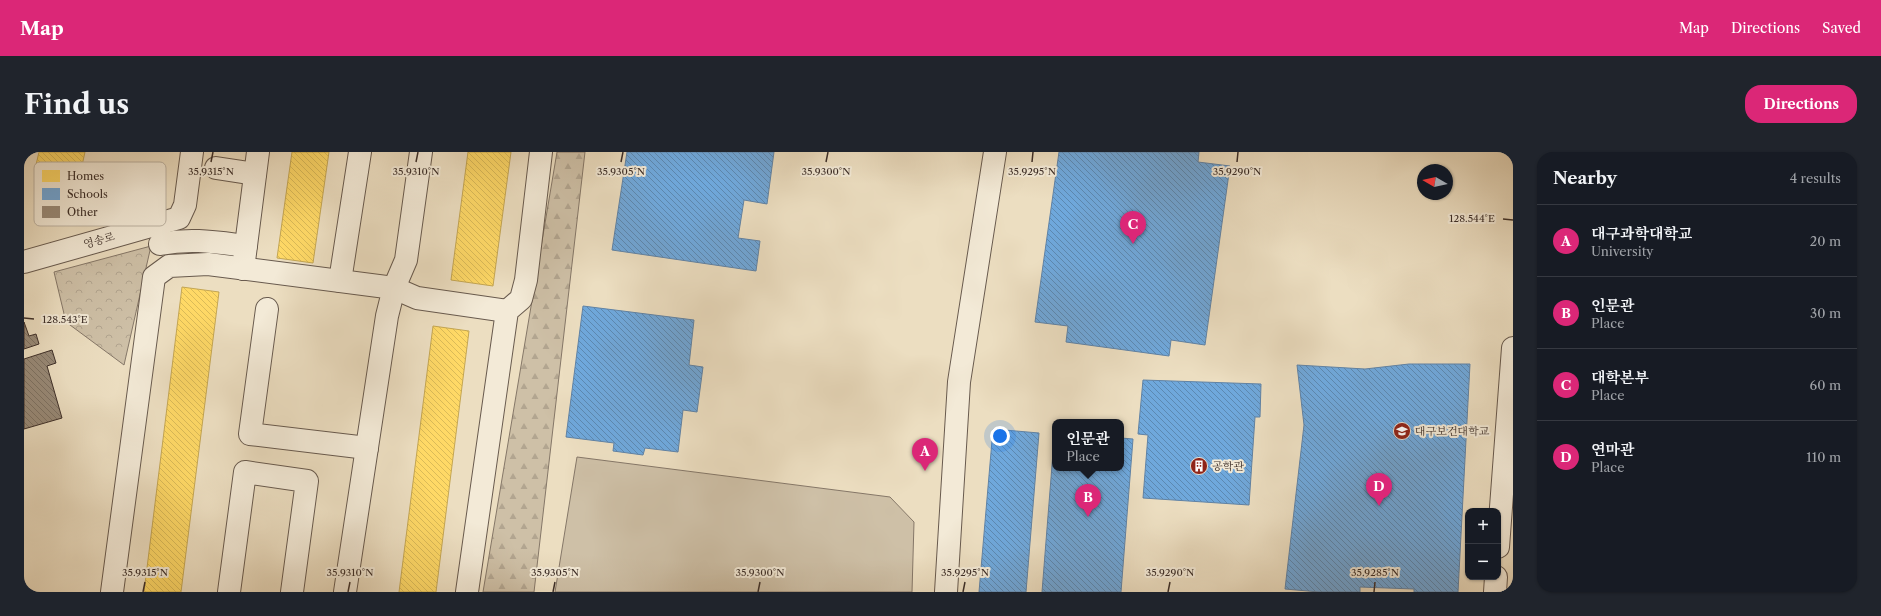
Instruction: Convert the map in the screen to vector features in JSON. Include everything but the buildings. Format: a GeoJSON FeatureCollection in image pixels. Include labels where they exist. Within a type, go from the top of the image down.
{"type":"FeatureCollection","features":[{"type":"Feature","properties":{"kind":"street","name":"영송로"},"geometry":{"type":"LineString","coordinates":[[166,222],[179,218],[185,205],[192,152]]}},
{"type":"Feature","properties":{"kind":"street"},"geometry":{"type":"LineString","coordinates":[[243,268],[258,152]]}},
{"type":"Feature","properties":{"kind":"street"},"geometry":{"type":"LineString","coordinates":[[340,281],[360,152]]}},
{"type":"Feature","properties":{"kind":"street"},"geometry":{"type":"LineString","coordinates":[[344,592],[387,316],[394,288],[406,260],[421,152]]}},
{"type":"Feature","properties":{"kind":"street"},"geometry":{"type":"LineString","coordinates":[[467,592],[508,311],[521,299],[526,280],[541,152]]}},
{"type":"Feature","properties":{"kind":"street"},"geometry":{"type":"LineString","coordinates":[[946,592],[959,382],[995,152]]}},
{"type":"Feature","properties":{"kind":"street"},"geometry":{"type":"LineString","coordinates":[[216,168],[255,174]]}},
{"type":"Feature","properties":{"kind":"street","name":"영송로"},"geometry":{"type":"LineString","coordinates":[[24,262],[151,226]]}},
{"type":"Feature","properties":{"kind":"street"},"geometry":{"type":"LineString","coordinates":[[160,244],[198,240],[246,246]]}},
{"type":"Feature","properties":{"kind":"street"},"geometry":{"type":"LineString","coordinates":[[112,592],[154,277],[169,266],[182,264],[208,264],[394,288],[417,298],[508,311]]}},
{"type":"Feature","properties":{"kind":"street"},"geometry":{"type":"LineString","coordinates":[[267,309],[250,434],[366,448]]}},
{"type":"Feature","properties":{"kind":"street"},"geometry":{"type":"LineString","coordinates":[[1498,544],[1513,348]]}},
{"type":"Feature","properties":{"kind":"street"},"geometry":{"type":"LineString","coordinates":[[229,592],[244,472],[307,481],[292,592]]}},
{"type":"Feature","properties":{"kind":"street"},"geometry":{"type":"LineString","coordinates":[[1495,592],[1496,580]]}},
{"type":"Feature","properties":{"kind":"green space"},"geometry":{"type":"Polygon","coordinates":[[[557,152],[585,152],[534,592],[483,592],[557,152]]]}},
{"type":"Feature","properties":{"kind":"green space"},"geometry":{"type":"Polygon","coordinates":[[[151,246],[124,365],[66,322],[54,272],[151,246]]]}},
{"type":"Feature","properties":{"kind":"green space"},"geometry":{"type":"Polygon","coordinates":[[[577,457],[890,497],[914,522],[912,592],[555,592],[577,457]]]}},
{"type":"Feature","properties":{"kind":"place","name":"대학본부"},"geometry":{"type":"Point","coordinates":[1133,244]}},
{"type":"Feature","properties":{"kind":"place","name":"대구보건대학교"},"geometry":{"type":"Point","coordinates":[1402,431]}},
{"type":"Feature","properties":{"kind":"place","name":"공학관"},"geometry":{"type":"Point","coordinates":[1199,466]}},
{"type":"Feature","properties":{"kind":"place","name":"대구과학대학교"},"geometry":{"type":"Point","coordinates":[925,471]}},
{"type":"Feature","properties":{"kind":"place","name":"연마관"},"geometry":{"type":"Point","coordinates":[1379,506]}},
{"type":"Feature","properties":{"kind":"place","name":"인문관"},"geometry":{"type":"Point","coordinates":[1088,517]}}]}
